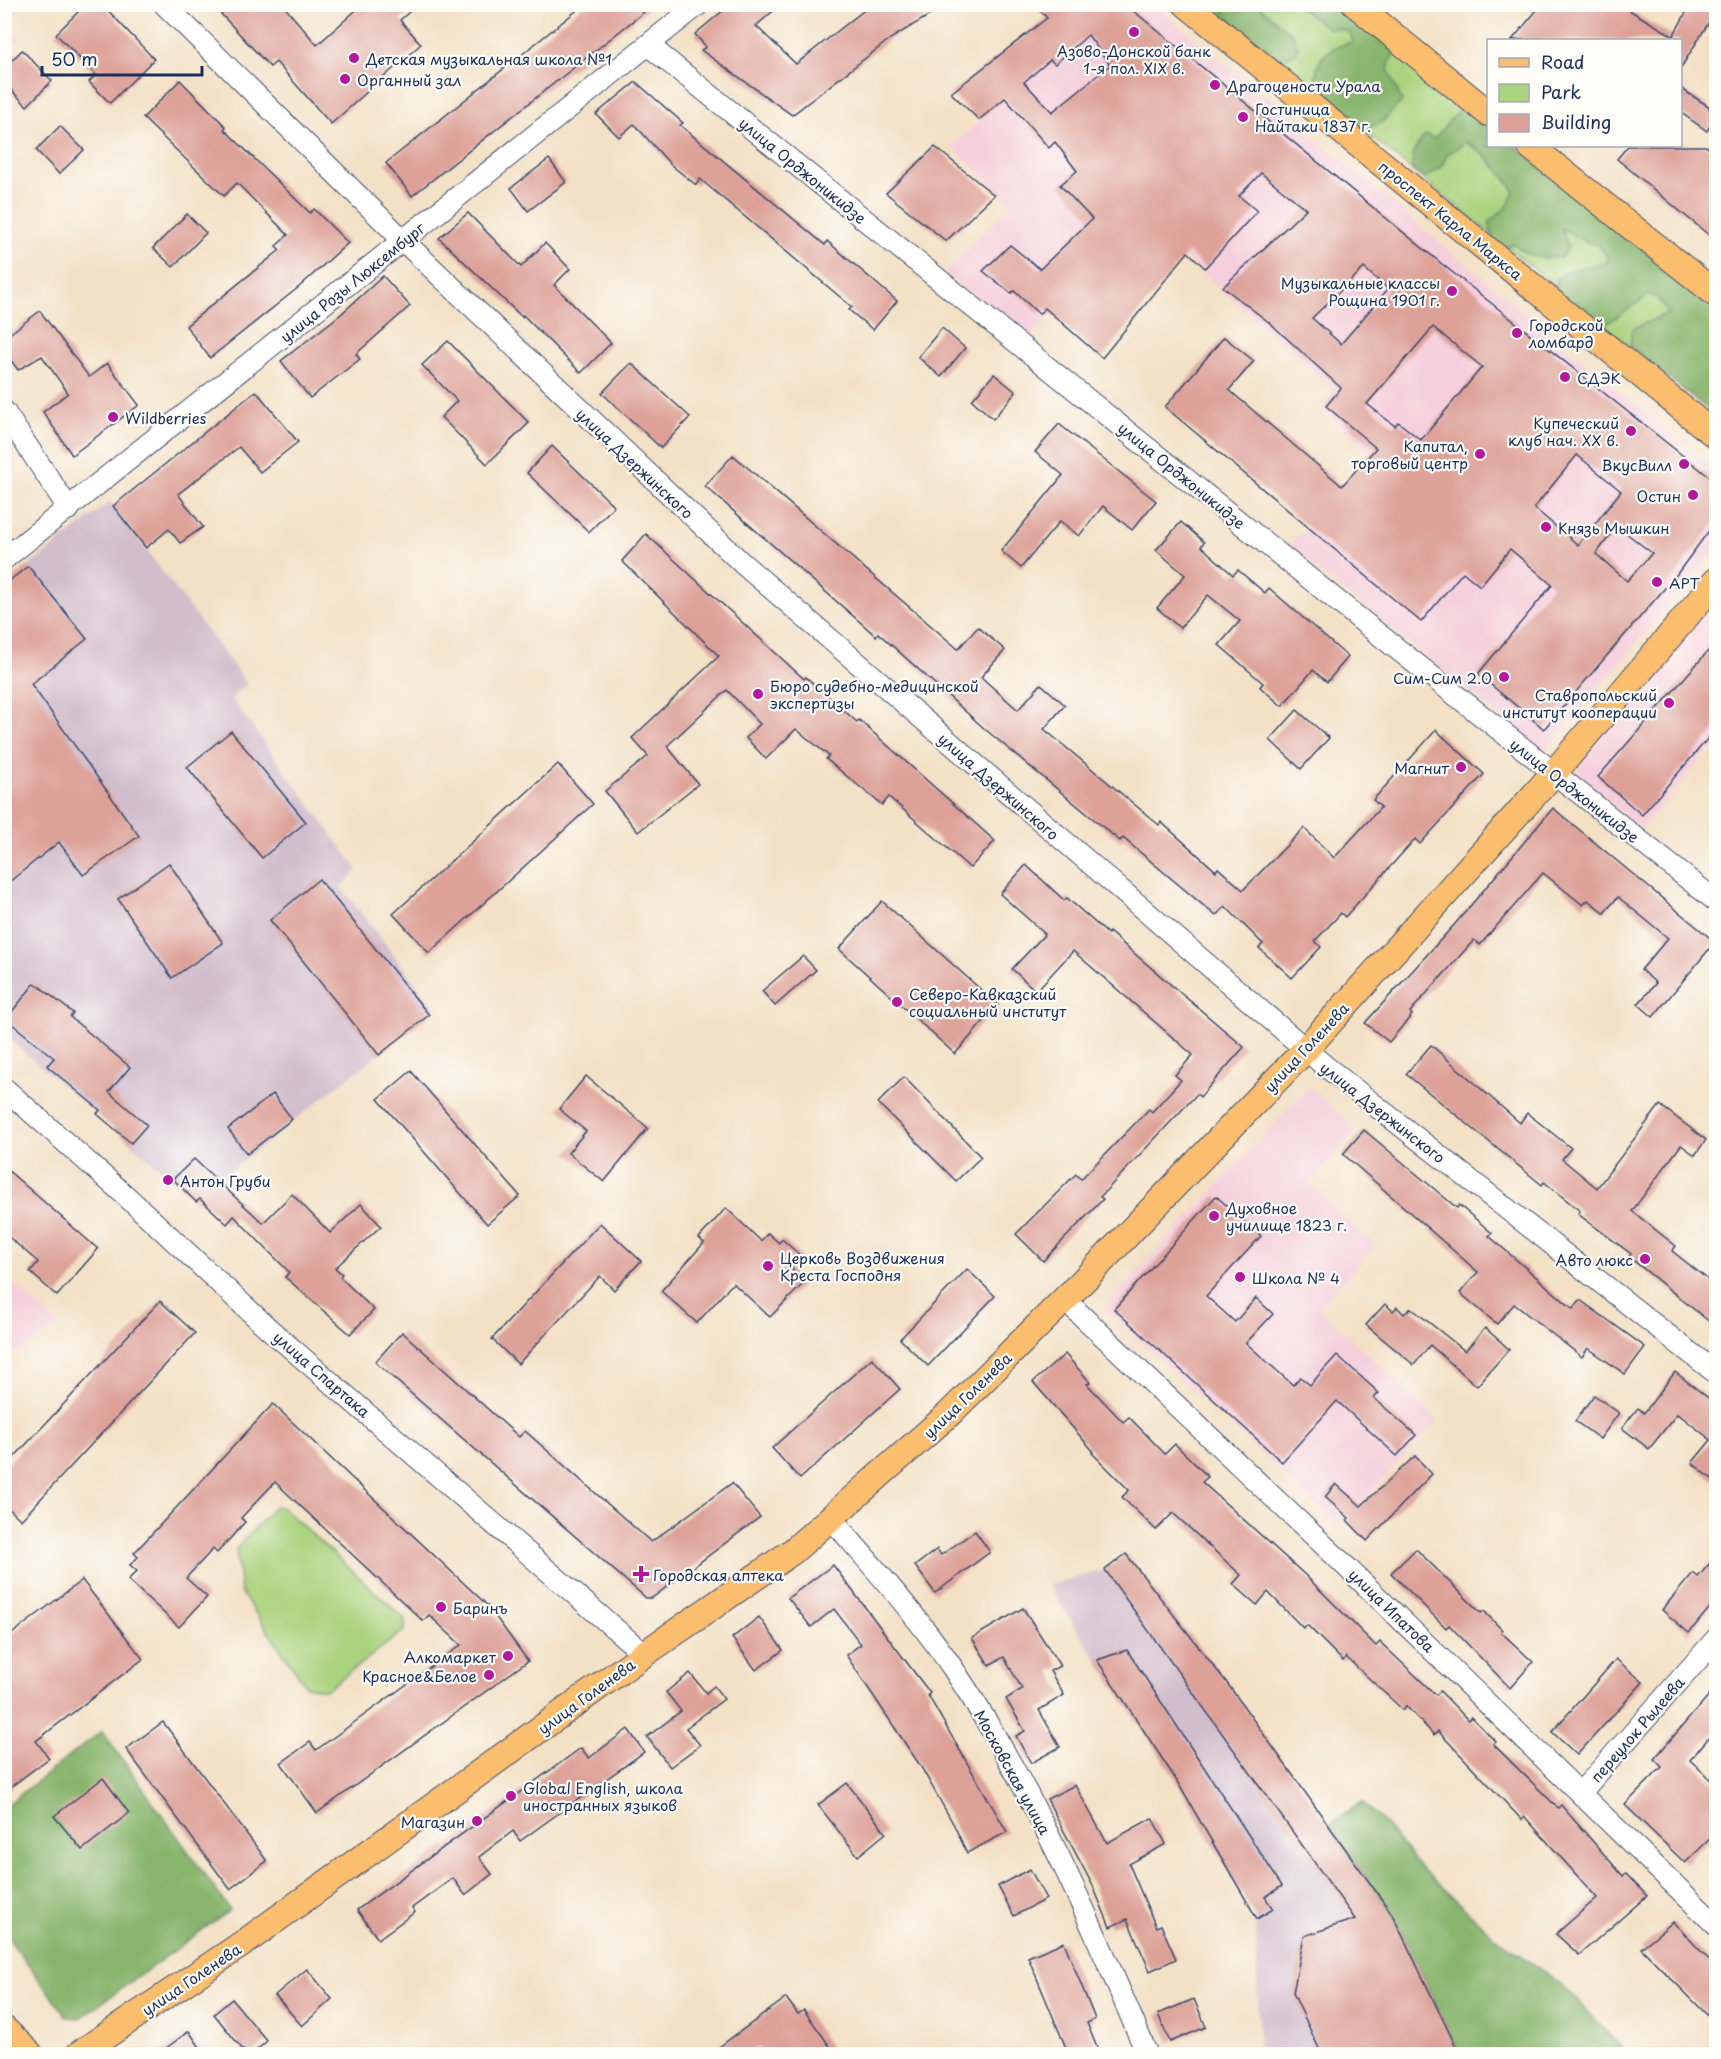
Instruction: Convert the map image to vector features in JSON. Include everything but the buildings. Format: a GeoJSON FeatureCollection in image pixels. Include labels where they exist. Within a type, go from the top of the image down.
{"type":"FeatureCollection","features":[{"type":"Feature","properties":{"kind":"main road","name":"проспект Карла Маркса"},"geometry":{"type":"LineString","coordinates":[[1186,4],[1716,436]]}},
{"type":"Feature","properties":{"kind":"main road"},"geometry":{"type":"LineString","coordinates":[[1355,4],[1487,112]]}},
{"type":"Feature","properties":{"kind":"main road"},"geometry":{"type":"LineString","coordinates":[[1531,147],[1716,294]]}},
{"type":"Feature","properties":{"kind":"main road","name":"улица Голенева"},"geometry":{"type":"LineString","coordinates":[[79,2055],[245,1942],[644,1654],[756,1578],[831,1518],[949,1414],[1064,1299],[1305,1050],[1554,773],[1716,581]]}},
{"type":"Feature","properties":{"kind":"main road"},"geometry":{"type":"LineString","coordinates":[[4,2029],[30,2055]]}},
{"type":"Feature","properties":{"kind":"street","name":"улица Дзержинского"},"geometry":{"type":"LineString","coordinates":[[164,4],[404,241],[743,564],[1305,1050],[1716,1373]]}},
{"type":"Feature","properties":{"kind":"street","name":"улица Розы Люксембург"},"geometry":{"type":"LineString","coordinates":[[4,560],[699,4]]}},
{"type":"Feature","properties":{"kind":"street","name":"улица Орджоникидзе"},"geometry":{"type":"LineString","coordinates":[[648,45],[1716,901]]}},
{"type":"Feature","properties":{"kind":"street"},"geometry":{"type":"LineString","coordinates":[[4,411],[69,509]]}},
{"type":"Feature","properties":{"kind":"street","name":"улица Спартака"},"geometry":{"type":"LineString","coordinates":[[4,1088],[126,1196],[269,1329],[644,1654]]}},
{"type":"Feature","properties":{"kind":"street","name":"улица Ипатова"},"geometry":{"type":"LineString","coordinates":[[1064,1299],[1581,1792],[1716,1925]]}},
{"type":"Feature","properties":{"kind":"street","name":"Московская улица"},"geometry":{"type":"LineString","coordinates":[[831,1518],[953,1668],[1023,1783],[1086,1912],[1147,2055]]}},
{"type":"Feature","properties":{"kind":"street","name":"переулок Рылеева"},"geometry":{"type":"LineString","coordinates":[[1581,1792],[1716,1639]]}},
{"type":"Feature","properties":{"kind":"shaded area"},"geometry":{"type":"Polygon","coordinates":[[[1087,5],[1154,5],[1716,472],[1716,549],[1544,752],[1286,545],[1308,528],[1371,453],[1321,408],[1334,389],[1157,233],[1127,231],[1029,337],[945,273],[1011,204],[951,146],[1050,60],[1055,64],[1091,32],[1087,5]]]}},
{"type":"Feature","properties":{"kind":"shaded area"},"geometry":{"type":"Polygon","coordinates":[[[4,24],[20,39],[5,52],[4,52],[4,24]]]}},
{"type":"Feature","properties":{"kind":"shaded area"},"geometry":{"type":"Polygon","coordinates":[[[110,502],[247,684],[231,698],[358,870],[341,887],[436,1009],[217,1181],[194,1159],[173,1179],[5,1036],[5,585],[110,502]]]}},
{"type":"Feature","properties":{"kind":"shaded area"},"geometry":{"type":"Polygon","coordinates":[[[1716,592],[1716,742],[1640,830],[1578,774],[1584,755],[1716,592]]]}},
{"type":"Feature","properties":{"kind":"shaded area","name":"Школа № 4"},"geometry":{"type":"Polygon","coordinates":[[[1309,1087],[1357,1130],[1308,1183],[1375,1246],[1318,1308],[1438,1420],[1339,1526],[1104,1308],[1309,1087]]]}},
{"type":"Feature","properties":{"kind":"shaded area"},"geometry":{"type":"Polygon","coordinates":[[[5,1276],[59,1325],[5,1360],[5,1276]]]}},
{"type":"Feature","properties":{"kind":"shaded area"},"geometry":{"type":"Polygon","coordinates":[[[1126,1554],[1227,1683],[1392,1914],[1460,2054],[1259,2054],[1256,1919],[1175,1778],[1048,1585],[1105,1570],[1126,1554]]]}},
{"type":"Feature","properties":{"kind":"green space"},"geometry":{"type":"Polygon","coordinates":[[[1208,5],[1341,5],[1487,123],[1487,147],[1516,147],[1716,309],[1716,416],[1208,5]]]}},
{"type":"Feature","properties":{"kind":"green space"},"geometry":{"type":"Polygon","coordinates":[[[1215,5],[1258,5],[1293,35],[1298,47],[1295,54],[1282,58],[1270,54],[1215,5]]]}},
{"type":"Feature","properties":{"kind":"green space"},"geometry":{"type":"Polygon","coordinates":[[[1296,5],[1341,5],[1395,48],[1388,69],[1402,101],[1382,122],[1364,130],[1314,90],[1317,70],[1323,57],[1334,48],[1353,42],[1350,33],[1338,28],[1329,29],[1296,5]]]}},
{"type":"Feature","properties":{"kind":"green space"},"geometry":{"type":"Polygon","coordinates":[[[1467,107],[1487,123],[1487,147],[1516,147],[1716,309],[1716,416],[1630,346],[1632,329],[1668,313],[1657,297],[1649,295],[1605,325],[1596,324],[1558,295],[1556,279],[1562,275],[1580,268],[1606,264],[1608,257],[1597,244],[1587,242],[1562,229],[1568,248],[1561,258],[1542,258],[1531,255],[1515,244],[1501,247],[1494,241],[1489,222],[1508,206],[1514,191],[1493,163],[1466,142],[1447,155],[1435,172],[1423,178],[1412,170],[1415,151],[1422,139],[1426,135],[1434,139],[1457,112],[1467,107]]]}},
{"type":"Feature","properties":{"kind":"green space"},"geometry":{"type":"Polygon","coordinates":[[[275,1506],[283,1508],[405,1619],[405,1630],[326,1690],[306,1686],[241,1592],[236,1549],[275,1506]]]}},
{"type":"Feature","properties":{"kind":"green space"},"geometry":{"type":"Polygon","coordinates":[[[102,1731],[230,1910],[81,2018],[67,2017],[5,1934],[4,1807],[102,1731]]]}},
{"type":"Feature","properties":{"kind":"green space"},"geometry":{"type":"Polygon","coordinates":[[[1362,1802],[1381,1820],[1420,1867],[1496,1938],[1561,1984],[1627,2054],[1460,2054],[1392,1914],[1329,1825],[1362,1802]]]}},
{"type":"Feature","properties":{"kind":"place","name":"Азово-Донской банк 1-я пол. XIX в."},"geometry":{"type":"Point","coordinates":[1134,32]}},
{"type":"Feature","properties":{"kind":"place","name":"Детская музыкальная школа №1"},"geometry":{"type":"Point","coordinates":[354,58]}},
{"type":"Feature","properties":{"kind":"place","name":"Органный зал"},"geometry":{"type":"Point","coordinates":[345,79]}},
{"type":"Feature","properties":{"kind":"place","name":"Драгоцености Урала"},"geometry":{"type":"Point","coordinates":[1215,85]}},
{"type":"Feature","properties":{"kind":"place","name":"Гостиница Найтаки 1837 г."},"geometry":{"type":"Point","coordinates":[1243,117]}},
{"type":"Feature","properties":{"kind":"place","name":"Музыкальные классы Рощина 1901 г."},"geometry":{"type":"Point","coordinates":[1452,291]}},
{"type":"Feature","properties":{"kind":"place","name":"Городской ломбард"},"geometry":{"type":"Point","coordinates":[1517,333]}},
{"type":"Feature","properties":{"kind":"place","name":"СДЭК"},"geometry":{"type":"Point","coordinates":[1565,377]}},
{"type":"Feature","properties":{"kind":"place","name":"Wildberries"},"geometry":{"type":"Point","coordinates":[113,417]}},
{"type":"Feature","properties":{"kind":"place","name":"Купеческий клуб нач. ХХ в."},"geometry":{"type":"Point","coordinates":[1631,431]}},
{"type":"Feature","properties":{"kind":"place","name":"Капитал, торговый центр"},"geometry":{"type":"Point","coordinates":[1480,454]}},
{"type":"Feature","properties":{"kind":"place","name":"ВкусВилл"},"geometry":{"type":"Point","coordinates":[1684,464]}},
{"type":"Feature","properties":{"kind":"place","name":"Остин"},"geometry":{"type":"Point","coordinates":[1693,495]}},
{"type":"Feature","properties":{"kind":"place","name":"Князь Мышкин"},"geometry":{"type":"Point","coordinates":[1546,527]}},
{"type":"Feature","properties":{"kind":"place","name":"АРТ"},"geometry":{"type":"Point","coordinates":[1657,582]}},
{"type":"Feature","properties":{"kind":"place","name":"Сим-Сим 2.0"},"geometry":{"type":"Point","coordinates":[1504,677]}},
{"type":"Feature","properties":{"kind":"place","name":"Бюро судебно-медицинской экспертизы"},"geometry":{"type":"Point","coordinates":[758,694]}},
{"type":"Feature","properties":{"kind":"place","name":"Ставропольский институт кооперации"},"geometry":{"type":"Point","coordinates":[1669,703]}},
{"type":"Feature","properties":{"kind":"place","name":"Магнит"},"geometry":{"type":"Point","coordinates":[1461,767]}},
{"type":"Feature","properties":{"kind":"place","name":"Северо-Кавказский социальный институт"},"geometry":{"type":"Point","coordinates":[897,1002]}},
{"type":"Feature","properties":{"kind":"place","name":"Антон Груби"},"geometry":{"type":"Point","coordinates":[168,1180]}},
{"type":"Feature","properties":{"kind":"place","name":"Духовное училище 1823 г."},"geometry":{"type":"Point","coordinates":[1214,1216]}},
{"type":"Feature","properties":{"kind":"place","name":"Авто люкс"},"geometry":{"type":"Point","coordinates":[1645,1259]}},
{"type":"Feature","properties":{"kind":"place","name":"Церковь Воздвижения Креста Господня"},"geometry":{"type":"Point","coordinates":[768,1266]}},
{"type":"Feature","properties":{"kind":"place","name":"Школа № 4"},"geometry":{"type":"Point","coordinates":[1240,1277]}},
{"type":"Feature","properties":{"kind":"place","name":"Городская аптека"},"geometry":{"type":"Point","coordinates":[641,1574]}},
{"type":"Feature","properties":{"kind":"place","name":"Баринъ"},"geometry":{"type":"Point","coordinates":[441,1607]}},
{"type":"Feature","properties":{"kind":"place","name":"Алкомаркет"},"geometry":{"type":"Point","coordinates":[508,1656]}},
{"type":"Feature","properties":{"kind":"place","name":"Красное&Белое"},"geometry":{"type":"Point","coordinates":[489,1675]}},
{"type":"Feature","properties":{"kind":"place","name":"Global English, школа иностранных языков"},"geometry":{"type":"Point","coordinates":[511,1796]}},
{"type":"Feature","properties":{"kind":"place","name":"Магазин"},"geometry":{"type":"Point","coordinates":[477,1821]}}]}
